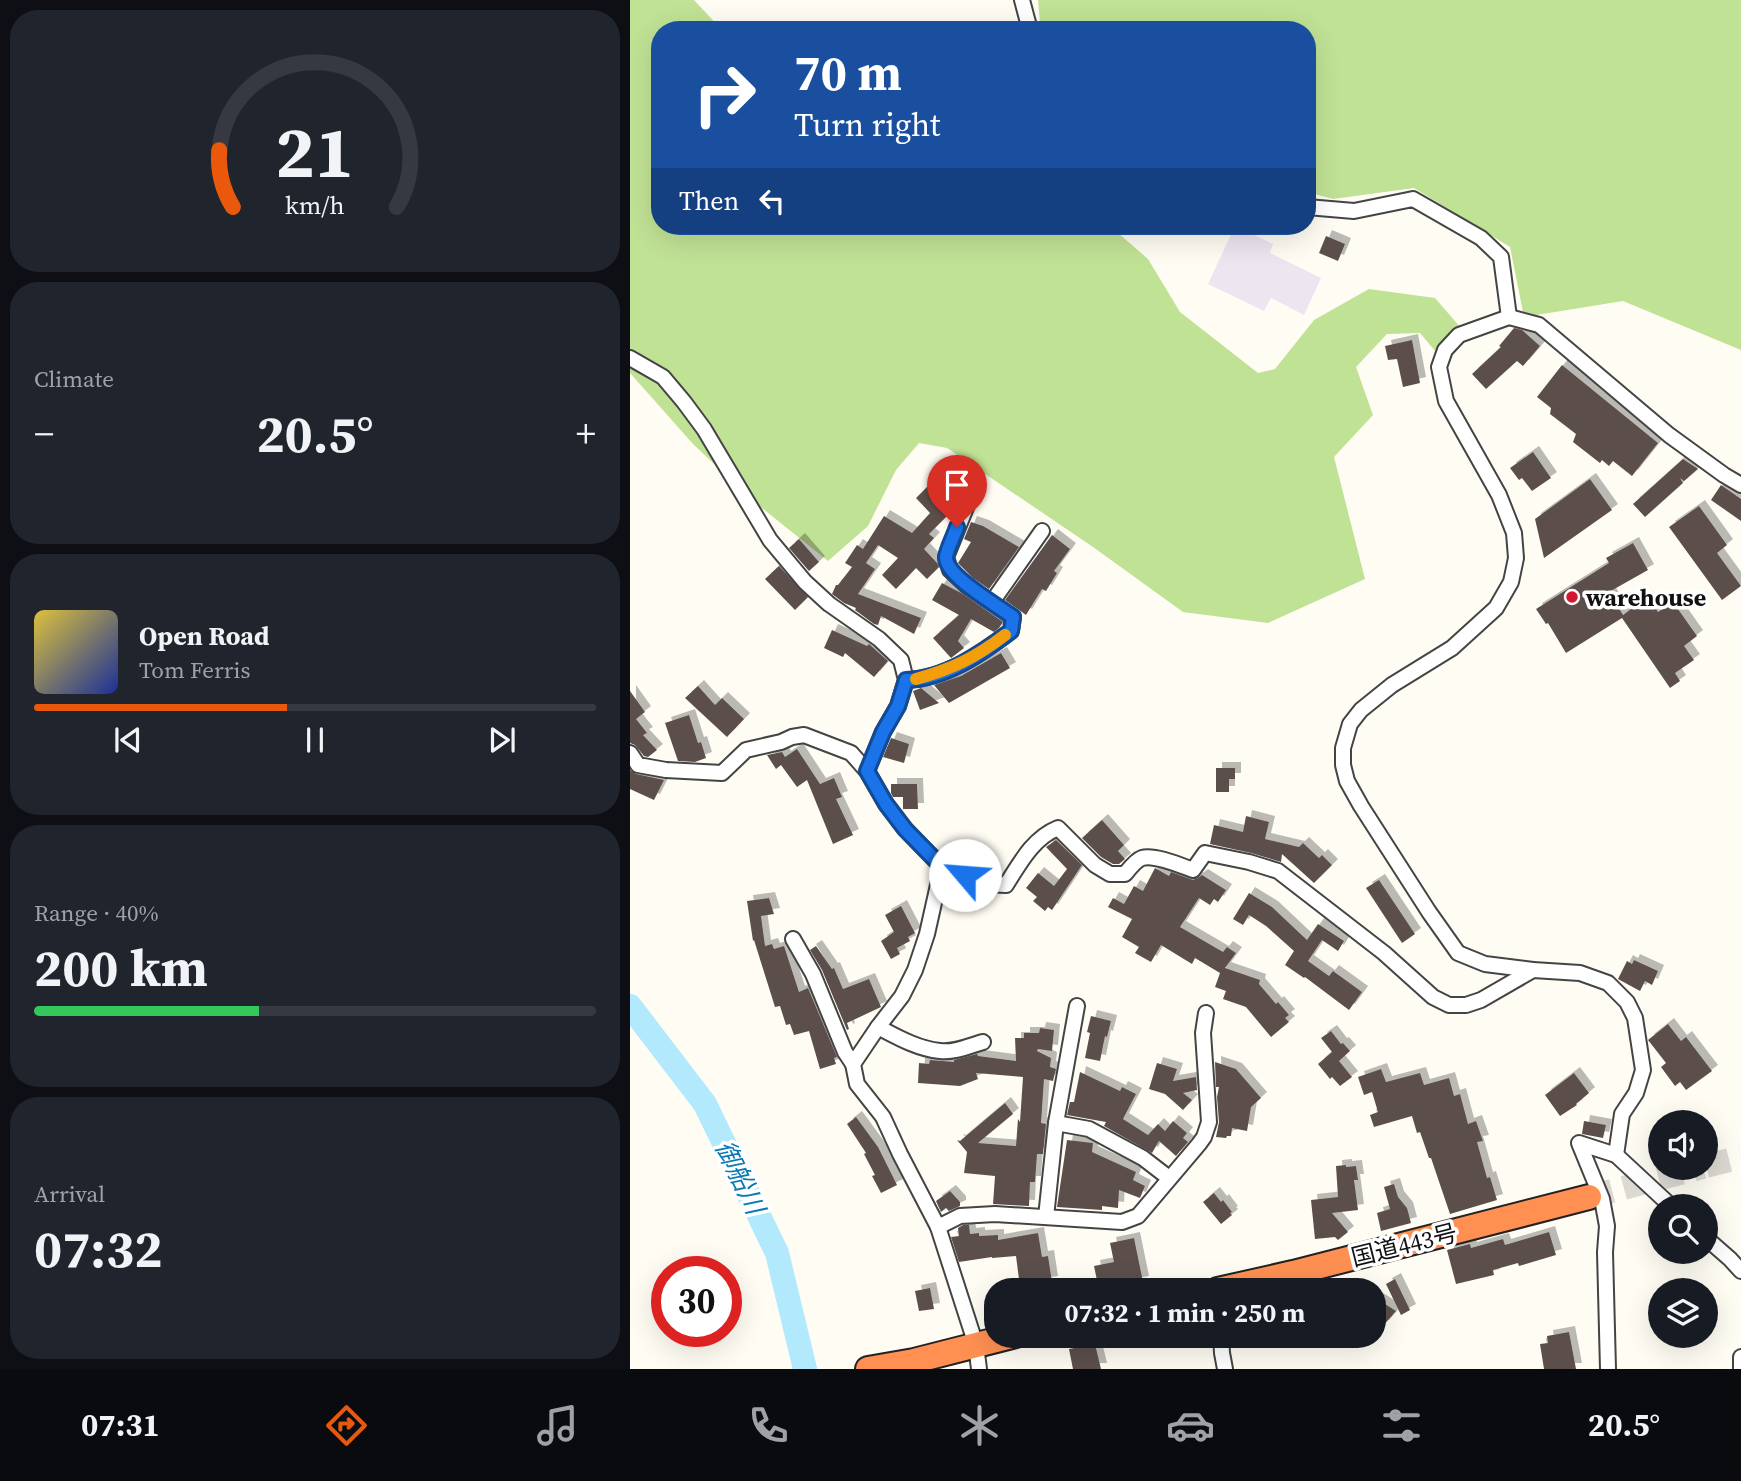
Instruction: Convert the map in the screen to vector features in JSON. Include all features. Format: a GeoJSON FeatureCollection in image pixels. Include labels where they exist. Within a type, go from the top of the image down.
{"type":"FeatureCollection","features":[{"type":"Feature","properties":{"kind":"highway","name":"国道443号"},"geometry":{"type":"LineString","coordinates":[[1272,1278],[1589,1197]]}},
{"type":"Feature","properties":{"kind":"highway"},"geometry":{"type":"LineString","coordinates":[[868,1369],[914,1361],[977,1357],[993,1348]]}},
{"type":"Feature","properties":{"kind":"street"},"geometry":{"type":"LineString","coordinates":[[1022,0],[1028,21]]}},
{"type":"Feature","properties":{"kind":"street"},"geometry":{"type":"LineString","coordinates":[[1316,208],[1354,211],[1413,199],[1481,238],[1501,257],[1509,317]]}},
{"type":"Feature","properties":{"kind":"street"},"geometry":{"type":"LineString","coordinates":[[1616,1155],[1622,1114],[1636,1093],[1643,1070],[1635,1018],[1627,1002],[1608,983],[1580,973],[1485,964],[1458,953],[1347,782],[1343,748],[1350,724],[1361,710],[1392,685],[1452,648],[1496,608],[1511,582],[1516,558],[1514,533],[1499,495],[1446,401],[1439,368],[1445,350],[1459,335],[1509,317],[1539,325],[1669,435],[1741,485]]}},
{"type":"Feature","properties":{"kind":"street"},"geometry":{"type":"LineString","coordinates":[[630,358],[663,377],[684,402],[704,429],[770,540],[805,582],[829,604],[880,639],[901,660],[906,680],[898,706],[883,732],[867,771]]}},
{"type":"Feature","properties":{"kind":"street"},"geometry":{"type":"LineString","coordinates":[[906,680],[946,671],[989,648],[1011,631],[1013,617],[950,570],[946,557],[972,493]]}},
{"type":"Feature","properties":{"kind":"street"},"geometry":{"type":"LineString","coordinates":[[992,602],[1042,531]]}},
{"type":"Feature","properties":{"kind":"street"},"geometry":{"type":"LineString","coordinates":[[630,753],[638,765],[666,770],[722,773],[746,750],[804,735],[851,753],[867,771],[892,813],[942,867],[953,868],[985,884],[1006,885],[1031,848],[1045,833],[1058,828],[1095,865],[1110,874],[1125,874],[1140,859],[1147,858],[1193,870],[1205,853],[1278,871],[1384,953],[1433,997],[1449,1004],[1466,1006],[1482,1000],[1533,970]]}},
{"type":"Feature","properties":{"kind":"street"},"geometry":{"type":"LineString","coordinates":[[853,1064],[902,996],[915,970],[927,934],[942,867]]}},
{"type":"Feature","properties":{"kind":"street"},"geometry":{"type":"LineString","coordinates":[[793,939],[813,974],[845,1052],[853,1064],[857,1084],[883,1117],[938,1227],[977,1357]]}},
{"type":"Feature","properties":{"kind":"street"},"geometry":{"type":"LineString","coordinates":[[1046,1217],[1056,1124],[1077,1006]]}},
{"type":"Feature","properties":{"kind":"street"},"geometry":{"type":"LineString","coordinates":[[938,1227],[960,1216],[995,1214],[1122,1222],[1138,1216],[1204,1137],[1209,1122],[1203,1033],[1206,1013]]}},
{"type":"Feature","properties":{"kind":"street"},"geometry":{"type":"LineString","coordinates":[[878,1027],[912,1044],[941,1052],[960,1050],[983,1042]]}},
{"type":"Feature","properties":{"kind":"street"},"geometry":{"type":"LineString","coordinates":[[1056,1124],[1089,1129],[1143,1158],[1169,1178]]}},
{"type":"Feature","properties":{"kind":"street"},"geometry":{"type":"LineString","coordinates":[[1608,1369],[1605,1252],[1607,1226],[1602,1199],[1579,1143],[1616,1155],[1658,1194]]}},
{"type":"Feature","properties":{"kind":"street"},"geometry":{"type":"LineString","coordinates":[[1718,1248],[1741,1272]]}},
{"type":"Feature","properties":{"kind":"street"},"geometry":{"type":"LineString","coordinates":[[1222,1348],[1225,1369]]}},
{"type":"Feature","properties":{"kind":"street"},"geometry":{"type":"LineString","coordinates":[[1741,1357],[1741,1369]]}},
{"type":"Feature","properties":{"kind":"shaded area"},"geometry":{"type":"Polygon","coordinates":[[[1231,235],[1254,235],[1273,244],[1270,253],[1321,278],[1304,315],[1271,298],[1264,311],[1208,284],[1231,235]]]}},
{"type":"Feature","properties":{"kind":"green space"},"geometry":{"type":"Polygon","coordinates":[[[630,0],[694,0],[714,21],[651,21],[651,235],[1120,235],[1148,259],[1180,312],[1258,373],[1275,369],[1314,320],[1369,289],[1435,298],[1461,328],[1435,351],[1420,333],[1387,334],[1356,367],[1373,415],[1334,457],[1365,579],[1268,623],[1183,612],[947,448],[919,443],[896,470],[868,526],[828,561],[752,500],[693,444],[630,373],[630,0]]]}},
{"type":"Feature","properties":{"kind":"green space"},"geometry":{"type":"Polygon","coordinates":[[[1038,0],[1741,0],[1741,350],[1623,301],[1524,317],[1510,247],[1414,188],[1333,199],[1316,194],[1316,21],[1040,21],[1038,0]]]}},
{"type":"Feature","properties":{"kind":"building"},"geometry":{"type":"Polygon","coordinates":[[[1326,236],[1345,244],[1338,261],[1319,253],[1326,236]]]}},
{"type":"Feature","properties":{"kind":"building"},"geometry":{"type":"Polygon","coordinates":[[[1514,328],[1522,330],[1540,346],[1523,366],[1517,361],[1486,389],[1472,374],[1501,347],[1499,346],[1514,328]]]}},
{"type":"Feature","properties":{"kind":"building"},"geometry":{"type":"Polygon","coordinates":[[[1412,340],[1420,383],[1403,387],[1397,359],[1388,360],[1385,346],[1412,340]]]}},
{"type":"Feature","properties":{"kind":"building"},"geometry":{"type":"Polygon","coordinates":[[[1562,365],[1658,443],[1632,476],[1613,461],[1609,466],[1602,460],[1600,463],[1573,442],[1576,434],[1550,414],[1551,408],[1537,397],[1562,365]]]}},
{"type":"Feature","properties":{"kind":"building"},"geometry":{"type":"Polygon","coordinates":[[[1533,452],[1551,478],[1532,491],[1510,468],[1533,452]]]}},
{"type":"Feature","properties":{"kind":"building"},"geometry":{"type":"Polygon","coordinates":[[[1683,459],[1698,469],[1684,481],[1680,478],[1683,483],[1645,517],[1633,504],[1683,459]]]}},
{"type":"Feature","properties":{"kind":"building"},"geometry":{"type":"Polygon","coordinates":[[[1590,479],[1612,510],[1544,558],[1535,519],[1590,479]]]}},
{"type":"Feature","properties":{"kind":"building"},"geometry":{"type":"Polygon","coordinates":[[[1721,485],[1741,499],[1741,521],[1711,500],[1721,485]]]}},
{"type":"Feature","properties":{"kind":"building"},"geometry":{"type":"Polygon","coordinates":[[[928,486],[952,511],[929,534],[934,538],[924,549],[939,567],[927,579],[916,568],[896,589],[882,575],[898,558],[878,545],[866,563],[875,569],[858,594],[921,618],[914,634],[881,616],[878,625],[874,624],[855,610],[856,608],[832,594],[836,585],[852,567],[845,563],[857,545],[863,549],[884,516],[912,533],[930,513],[916,498],[928,486]]]}},
{"type":"Feature","properties":{"kind":"building"},"geometry":{"type":"Polygon","coordinates":[[[1699,506],[1727,545],[1717,553],[1741,586],[1722,600],[1669,527],[1699,506]]]}},
{"type":"Feature","properties":{"kind":"building"},"geometry":{"type":"Polygon","coordinates":[[[971,522],[1019,547],[989,589],[958,563],[971,542],[964,539],[971,522]]]}},
{"type":"Feature","properties":{"kind":"building"},"geometry":{"type":"Polygon","coordinates":[[[1052,535],[1070,549],[1054,571],[1057,573],[1046,591],[1042,589],[1026,615],[1005,600],[1052,535]]]}},
{"type":"Feature","properties":{"kind":"building"},"geometry":{"type":"Polygon","coordinates":[[[799,539],[819,562],[809,571],[789,548],[799,539]]]}},
{"type":"Feature","properties":{"kind":"building"},"geometry":{"type":"Polygon","coordinates":[[[1633,543],[1648,570],[1609,592],[1623,615],[1647,597],[1658,612],[1673,602],[1697,636],[1684,646],[1694,660],[1675,673],[1680,681],[1670,688],[1622,618],[1566,653],[1536,609],[1609,563],[1606,558],[1633,543]]]}},
{"type":"Feature","properties":{"kind":"building"},"geometry":{"type":"Polygon","coordinates":[[[779,566],[808,597],[795,610],[765,579],[779,566]]]}},
{"type":"Feature","properties":{"kind":"building"},"geometry":{"type":"Polygon","coordinates":[[[942,583],[1003,622],[994,632],[971,619],[958,641],[964,648],[951,658],[933,638],[959,615],[932,600],[942,583]]]}},
{"type":"Feature","properties":{"kind":"building"},"geometry":{"type":"Polygon","coordinates":[[[832,630],[867,646],[869,644],[888,661],[874,677],[845,653],[843,657],[824,648],[832,630]]]}},
{"type":"Feature","properties":{"kind":"building"},"geometry":{"type":"Polygon","coordinates":[[[1001,653],[1010,668],[949,703],[934,685],[961,676],[1001,653]]]}},
{"type":"Feature","properties":{"kind":"building"},"geometry":{"type":"Polygon","coordinates":[[[698,686],[715,705],[722,698],[744,719],[727,737],[685,698],[698,686]]]}},
{"type":"Feature","properties":{"kind":"building"},"geometry":{"type":"Polygon","coordinates":[[[921,688],[939,703],[920,710],[913,691],[921,688]]]}},
{"type":"Feature","properties":{"kind":"building"},"geometry":{"type":"Polygon","coordinates":[[[630,691],[645,712],[636,719],[647,733],[643,735],[657,750],[648,757],[630,743],[630,691]]]}},
{"type":"Feature","properties":{"kind":"building"},"geometry":{"type":"Polygon","coordinates":[[[689,715],[706,758],[695,762],[678,761],[665,723],[689,715]]]}},
{"type":"Feature","properties":{"kind":"building"},"geometry":{"type":"Polygon","coordinates":[[[891,738],[909,744],[904,763],[883,757],[891,738]]]}},
{"type":"Feature","properties":{"kind":"building"},"geometry":{"type":"Polygon","coordinates":[[[797,749],[820,784],[834,778],[842,797],[836,799],[853,835],[833,844],[807,780],[797,787],[781,765],[776,769],[767,755],[782,752],[785,757],[797,749]]]}},
{"type":"Feature","properties":{"kind":"building"},"geometry":{"type":"Polygon","coordinates":[[[1216,768],[1235,768],[1235,779],[1229,779],[1229,792],[1216,792],[1216,768]]]}},
{"type":"Feature","properties":{"kind":"building"},"geometry":{"type":"Polygon","coordinates":[[[630,770],[636,774],[664,780],[654,800],[630,789],[630,770]]]}},
{"type":"Feature","properties":{"kind":"building"},"geometry":{"type":"Polygon","coordinates":[[[891,784],[917,784],[918,809],[903,809],[903,797],[893,797],[891,784]]]}},
{"type":"Feature","properties":{"kind":"building"},"geometry":{"type":"Polygon","coordinates":[[[1246,816],[1269,822],[1265,839],[1299,847],[1303,843],[1319,858],[1322,855],[1332,865],[1314,883],[1282,854],[1281,862],[1210,844],[1214,825],[1243,832],[1246,816]]]}},
{"type":"Feature","properties":{"kind":"building"},"geometry":{"type":"Polygon","coordinates":[[[1102,820],[1124,845],[1118,851],[1125,859],[1119,864],[1113,864],[1101,857],[1082,838],[1102,820]]]}},
{"type":"Feature","properties":{"kind":"building"},"geometry":{"type":"Polygon","coordinates":[[[1056,840],[1082,865],[1052,910],[1048,907],[1045,911],[1033,901],[1037,897],[1026,888],[1038,873],[1054,886],[1067,869],[1046,847],[1056,840]]]}},
{"type":"Feature","properties":{"kind":"building"},"geometry":{"type":"Polygon","coordinates":[[[1155,868],[1169,876],[1171,872],[1193,880],[1202,875],[1226,890],[1218,902],[1214,899],[1210,905],[1199,898],[1180,927],[1223,952],[1227,947],[1236,953],[1225,968],[1260,980],[1259,984],[1289,1015],[1285,1018],[1289,1022],[1271,1037],[1246,1007],[1223,999],[1226,991],[1215,987],[1220,973],[1195,958],[1192,964],[1161,945],[1151,962],[1135,953],[1139,947],[1122,937],[1132,919],[1108,907],[1113,898],[1124,904],[1134,886],[1143,891],[1155,868]]]}},
{"type":"Feature","properties":{"kind":"building"},"geometry":{"type":"Polygon","coordinates":[[[1379,880],[1415,934],[1402,943],[1366,888],[1379,880]]]}},
{"type":"Feature","properties":{"kind":"building"},"geometry":{"type":"Polygon","coordinates":[[[1249,893],[1272,907],[1307,940],[1318,924],[1344,941],[1338,951],[1322,940],[1308,961],[1329,976],[1333,971],[1362,992],[1349,1010],[1285,965],[1294,951],[1266,926],[1249,915],[1243,925],[1233,919],[1249,893]]]}},
{"type":"Feature","properties":{"kind":"building"},"geometry":{"type":"Polygon","coordinates":[[[769,898],[774,914],[761,916],[765,946],[772,944],[774,949],[784,946],[799,992],[808,988],[837,1057],[834,1058],[836,1064],[820,1069],[809,1031],[794,1035],[790,1024],[786,1025],[780,1006],[775,1007],[753,941],[747,901],[769,898]]]}},
{"type":"Feature","properties":{"kind":"building"},"geometry":{"type":"Polygon","coordinates":[[[901,906],[915,933],[908,937],[910,941],[897,948],[900,954],[891,959],[881,941],[894,932],[885,915],[901,906]]]}},
{"type":"Feature","properties":{"kind":"building"},"geometry":{"type":"Polygon","coordinates":[[[816,946],[832,969],[834,968],[843,989],[869,979],[881,1007],[847,1023],[847,1030],[822,970],[810,950],[816,946]]]}},
{"type":"Feature","properties":{"kind":"building"},"geometry":{"type":"Polygon","coordinates":[[[1634,960],[1658,971],[1652,985],[1645,981],[1640,991],[1618,979],[1627,961],[1632,964],[1634,960]]]}},
{"type":"Feature","properties":{"kind":"building"},"geometry":{"type":"Polygon","coordinates":[[[1091,1016],[1111,1021],[1100,1061],[1085,1058],[1091,1016]]]}},
{"type":"Feature","properties":{"kind":"building"},"geometry":{"type":"Polygon","coordinates":[[[1668,1024],[1681,1041],[1686,1037],[1712,1071],[1686,1090],[1680,1082],[1675,1086],[1661,1067],[1666,1063],[1648,1040],[1668,1024]]]}},
{"type":"Feature","properties":{"kind":"building"},"geometry":{"type":"Polygon","coordinates":[[[1040,1028],[1054,1030],[1052,1051],[1037,1051],[1051,1058],[1050,1067],[1056,1069],[1053,1081],[1044,1079],[1041,1123],[1046,1124],[1043,1154],[1037,1154],[1035,1182],[1030,1182],[1029,1206],[993,1204],[995,1176],[964,1173],[967,1152],[957,1140],[960,1141],[1005,1103],[1013,1114],[978,1143],[1016,1146],[1023,1077],[976,1073],[978,1079],[960,1086],[918,1083],[919,1063],[929,1064],[930,1060],[954,1062],[977,1054],[1016,1061],[1015,1038],[1024,1038],[1024,1033],[1039,1033],[1040,1028]]]}},
{"type":"Feature","properties":{"kind":"building"},"geometry":{"type":"Polygon","coordinates":[[[1331,1031],[1350,1051],[1339,1061],[1352,1077],[1340,1086],[1332,1077],[1330,1079],[1318,1064],[1332,1052],[1321,1038],[1331,1031]]]}},
{"type":"Feature","properties":{"kind":"building"},"geometry":{"type":"Polygon","coordinates":[[[1215,1062],[1236,1069],[1261,1098],[1251,1107],[1247,1131],[1232,1128],[1231,1136],[1226,1138],[1216,1137],[1219,1087],[1216,1087],[1215,1062]]]}},
{"type":"Feature","properties":{"kind":"building"},"geometry":{"type":"Polygon","coordinates":[[[1157,1063],[1177,1069],[1173,1081],[1196,1077],[1197,1090],[1183,1093],[1192,1100],[1183,1110],[1165,1094],[1149,1089],[1157,1063]]]}},
{"type":"Feature","properties":{"kind":"building"},"geometry":{"type":"Polygon","coordinates":[[[1381,1069],[1386,1082],[1420,1073],[1424,1085],[1449,1078],[1454,1096],[1460,1094],[1468,1124],[1476,1121],[1483,1141],[1477,1142],[1487,1178],[1490,1177],[1497,1200],[1450,1214],[1431,1158],[1420,1132],[1417,1133],[1412,1116],[1374,1127],[1370,1115],[1378,1112],[1372,1092],[1364,1095],[1358,1077],[1381,1069]]]}},
{"type":"Feature","properties":{"kind":"building"},"geometry":{"type":"Polygon","coordinates":[[[1080,1072],[1120,1091],[1122,1087],[1136,1094],[1123,1119],[1148,1135],[1158,1124],[1165,1131],[1173,1121],[1187,1133],[1183,1138],[1188,1142],[1176,1156],[1159,1141],[1152,1153],[1104,1126],[1106,1122],[1067,1115],[1070,1102],[1074,1102],[1080,1072]]]}},
{"type":"Feature","properties":{"kind":"building"},"geometry":{"type":"Polygon","coordinates":[[[1574,1073],[1589,1093],[1560,1116],[1545,1095],[1574,1073]]]}},
{"type":"Feature","properties":{"kind":"building"},"geometry":{"type":"Polygon","coordinates":[[[856,1117],[878,1147],[897,1185],[881,1193],[872,1176],[875,1175],[864,1154],[866,1153],[847,1124],[856,1117]]]}},
{"type":"Feature","properties":{"kind":"building"},"geometry":{"type":"Polygon","coordinates":[[[1584,1121],[1606,1125],[1603,1138],[1582,1134],[1584,1121]]]}},
{"type":"Feature","properties":{"kind":"building"},"geometry":{"type":"Polygon","coordinates":[[[1067,1140],[1093,1143],[1092,1152],[1136,1172],[1133,1180],[1145,1186],[1140,1198],[1119,1190],[1118,1208],[1102,1206],[1102,1210],[1057,1207],[1067,1140]]]}},
{"type":"Feature","properties":{"kind":"building"},"geometry":{"type":"Polygon","coordinates":[[[1336,1166],[1356,1166],[1358,1180],[1354,1180],[1358,1210],[1332,1213],[1348,1232],[1338,1240],[1335,1237],[1315,1239],[1311,1200],[1338,1197],[1336,1166]]]}},
{"type":"Feature","properties":{"kind":"building"},"geometry":{"type":"Polygon","coordinates":[[[1394,1184],[1398,1197],[1407,1208],[1411,1223],[1381,1231],[1377,1213],[1390,1209],[1384,1187],[1394,1184]]]}},
{"type":"Feature","properties":{"kind":"building"},"geometry":{"type":"Polygon","coordinates":[[[950,1191],[960,1202],[960,1206],[949,1211],[946,1208],[941,1212],[936,1201],[950,1191]]]}},
{"type":"Feature","properties":{"kind":"building"},"geometry":{"type":"Polygon","coordinates":[[[1214,1193],[1232,1212],[1221,1224],[1203,1202],[1214,1193]]]}},
{"type":"Feature","properties":{"kind":"building"},"geometry":{"type":"Polygon","coordinates":[[[969,1225],[970,1234],[998,1235],[998,1240],[1038,1233],[1042,1257],[1048,1256],[1051,1278],[1019,1278],[1016,1256],[959,1262],[951,1237],[959,1236],[958,1228],[969,1225]]]}},
{"type":"Feature","properties":{"kind":"building"},"geometry":{"type":"Polygon","coordinates":[[[1549,1232],[1556,1255],[1519,1266],[1518,1263],[1493,1270],[1494,1275],[1456,1284],[1447,1250],[1470,1244],[1471,1248],[1503,1239],[1505,1245],[1549,1232]]]}},
{"type":"Feature","properties":{"kind":"building"},"geometry":{"type":"Polygon","coordinates":[[[1134,1238],[1142,1278],[1096,1278],[1094,1266],[1114,1262],[1110,1243],[1134,1238]]]}},
{"type":"Feature","properties":{"kind":"building"},"geometry":{"type":"Polygon","coordinates":[[[1395,1279],[1410,1310],[1401,1315],[1386,1284],[1395,1279]]]}},
{"type":"Feature","properties":{"kind":"building"},"geometry":{"type":"Polygon","coordinates":[[[930,1288],[934,1309],[919,1311],[915,1291],[930,1288]]]}},
{"type":"Feature","properties":{"kind":"building"},"geometry":{"type":"Polygon","coordinates":[[[1386,1305],[1396,1311],[1386,1323],[1386,1305]]]}},
{"type":"Feature","properties":{"kind":"building"},"geometry":{"type":"Polygon","coordinates":[[[1569,1332],[1576,1369],[1544,1369],[1540,1344],[1548,1343],[1547,1336],[1569,1332]]]}},
{"type":"Feature","properties":{"kind":"building"},"geometry":{"type":"Polygon","coordinates":[[[1096,1348],[1101,1369],[1073,1369],[1069,1349],[1096,1348]]]}},
{"type":"Feature","properties":{"kind":"waterway","name":"御船川"},"geometry":{"type":"LineString","coordinates":[[630,1006],[705,1104],[777,1253],[805,1369]]}},
{"type":"Feature","properties":{"kind":"tunnel"},"geometry":{"type":"LineString","coordinates":[[1718,1163],[1741,1157]]}},
{"type":"Feature","properties":{"kind":"tunnel"},"geometry":{"type":"LineString","coordinates":[[1589,1197],[1654,1180]]}},
{"type":"Feature","properties":{"kind":"slow traffic"},"geometry":{"type":"LineString","coordinates":[[916,679],[946,671],[989,648],[1005,635]]}},
{"type":"Feature","properties":{"kind":"place","name":"warehouse"},"geometry":{"type":"Point","coordinates":[1572,597]}},
{"type":"Feature","properties":{"kind":"route"},"geometry":{"type":"LineString","coordinates":[[957,527],[946,557],[950,570],[1013,617],[1011,631],[989,648],[946,671],[906,680],[898,706],[883,732],[867,771],[886,804],[905,829],[942,867],[953,868],[965,875]]}}]}
